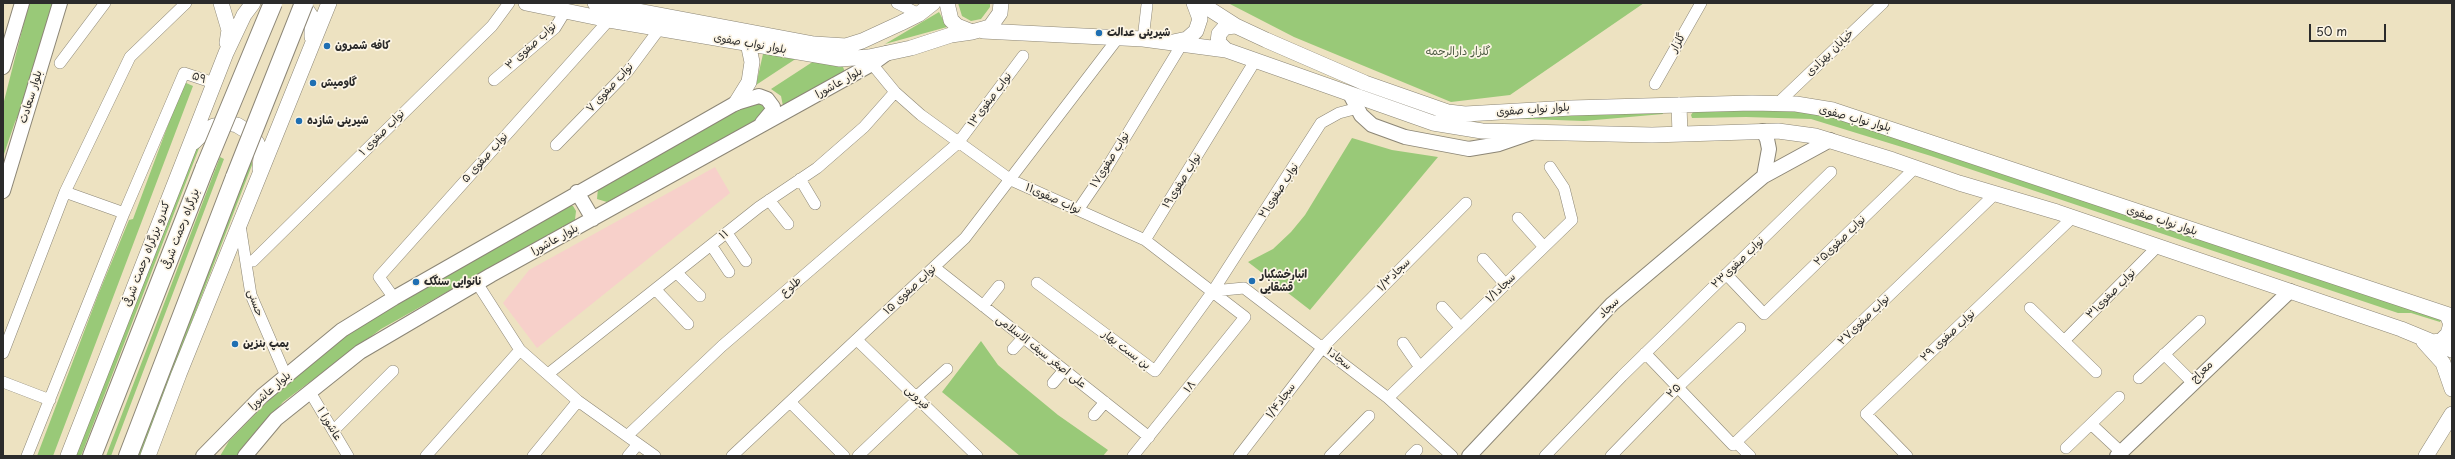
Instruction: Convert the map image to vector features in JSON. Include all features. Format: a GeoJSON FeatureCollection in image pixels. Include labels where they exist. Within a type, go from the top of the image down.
{"type":"FeatureCollection","features":[{"type":"Feature","properties":{"kind":"highway","name":"بزرگراه رحمت شرقی"},"geometry":{"type":"LineString","coordinates":[[92,456],[205,167],[273,3]]}},
{"type":"Feature","properties":{"kind":"highway"},"geometry":{"type":"LineString","coordinates":[[128,456],[234,177],[303,3]]}},
{"type":"Feature","properties":{"kind":"main road"},"geometry":{"type":"LineString","coordinates":[[221,3],[229,30],[226,53]]}},
{"type":"Feature","properties":{"kind":"main road"},"geometry":{"type":"LineString","coordinates":[[226,53],[244,15],[253,3]]}},
{"type":"Feature","properties":{"kind":"main road"},"geometry":{"type":"LineString","coordinates":[[303,3],[313,22],[310,52]]}},
{"type":"Feature","properties":{"kind":"main road"},"geometry":{"type":"LineString","coordinates":[[148,456],[259,176],[330,3]]}},
{"type":"Feature","properties":{"kind":"main road","name":"بلوار نواب صفوی"},"geometry":{"type":"LineString","coordinates":[[526,3],[548,5],[609,20],[840,58],[869,58],[951,35],[977,31],[1144,39],[1176,43],[1226,50],[1413,116],[1456,128],[1482,131],[1680,134],[1763,131],[1796,133],[1830,140],[2072,218],[2416,334],[2452,350]]}},
{"type":"Feature","properties":{"kind":"main road","name":"بلوار نواب صفوی"},"geometry":{"type":"LineString","coordinates":[[595,3],[814,44],[846,46],[862,42],[919,14],[933,3]]}},
{"type":"Feature","properties":{"kind":"main road"},"geometry":{"type":"LineString","coordinates":[[947,3],[951,20],[957,26],[977,31],[996,20],[1000,13],[1001,3]]}},
{"type":"Feature","properties":{"kind":"main road"},"geometry":{"type":"LineString","coordinates":[[1176,43],[1187,39],[1196,31],[1200,19],[1194,3]]}},
{"type":"Feature","properties":{"kind":"main road","name":"بلوار نواب صفوی"},"geometry":{"type":"LineString","coordinates":[[1200,3],[1236,26],[1365,83],[1448,112],[1465,114],[1679,104],[1777,104],[1833,110],[2432,309],[2450,313]]}},
{"type":"Feature","properties":{"kind":"main road"},"geometry":{"type":"LineString","coordinates":[[1226,50],[1218,42],[1219,34],[1225,27],[1236,26]]}},
{"type":"Feature","properties":{"kind":"main road"},"geometry":{"type":"LineString","coordinates":[[736,103],[749,82],[752,62],[748,43]]}},
{"type":"Feature","properties":{"kind":"main road","name":"کندرو بزرگراه رحمت شرقی"},"geometry":{"type":"LineString","coordinates":[[68,456],[156,228],[189,149],[226,53]]}},
{"type":"Feature","properties":{"kind":"main road"},"geometry":{"type":"LineString","coordinates":[[1679,104],[1680,134]]}},
{"type":"Feature","properties":{"kind":"main road"},"geometry":{"type":"LineString","coordinates":[[189,149],[200,135],[211,127],[228,123],[237,125],[250,133],[257,143],[261,156],[259,176]]}},
{"type":"Feature","properties":{"kind":"main road"},"geometry":{"type":"LineString","coordinates":[[2432,342],[2441,341],[2448,334],[2451,324],[2450,313]]}},
{"type":"Feature","properties":{"kind":"main road"},"geometry":{"type":"LineString","coordinates":[[2416,334],[2433,350],[2443,363],[2452,390]]}},
{"type":"Feature","properties":{"kind":"main road"},"geometry":{"type":"LineString","coordinates":[[2426,456],[2452,414]]}},
{"type":"Feature","properties":{"kind":"street"},"geometry":{"type":"LineString","coordinates":[[3,67],[22,3]]}},
{"type":"Feature","properties":{"kind":"street","name":"بلوار سعادت"},"geometry":{"type":"LineString","coordinates":[[3,191],[60,3]]}},
{"type":"Feature","properties":{"kind":"street"},"geometry":{"type":"LineString","coordinates":[[60,62],[105,3]]}},
{"type":"Feature","properties":{"kind":"street"},"geometry":{"type":"LineString","coordinates":[[3,353],[65,192],[130,57],[186,3]]}},
{"type":"Feature","properties":{"kind":"street","name":"نواب صفوی ۱"},"geometry":{"type":"LineString","coordinates":[[253,261],[492,26],[509,3]]}},
{"type":"Feature","properties":{"kind":"street"},"geometry":{"type":"LineString","coordinates":[[896,3],[919,14]]}},
{"type":"Feature","properties":{"kind":"street","name":"گلزار"},"geometry":{"type":"LineString","coordinates":[[1655,84],[1701,3]]}},
{"type":"Feature","properties":{"kind":"street","name":"خیابان بهزادی"},"geometry":{"type":"LineString","coordinates":[[1777,104],[1883,3]]}},
{"type":"Feature","properties":{"kind":"street"},"geometry":{"type":"LineString","coordinates":[[1144,39],[1147,6]]}},
{"type":"Feature","properties":{"kind":"street","name":"نواب صفوی ۳"},"geometry":{"type":"LineString","coordinates":[[494,80],[555,28],[566,10]]}},
{"type":"Feature","properties":{"kind":"street","name":"نواب صفوی ۵"},"geometry":{"type":"LineString","coordinates":[[394,298],[378,277],[609,20]]}},
{"type":"Feature","properties":{"kind":"street","name":"نواب صفوی ۷"},"geometry":{"type":"LineString","coordinates":[[556,145],[628,71],[660,28]]}},
{"type":"Feature","properties":{"kind":"street","name":"نواب صفوی ۱۵"},"geometry":{"type":"LineString","coordinates":[[732,456],[965,238],[1011,180],[1118,38]]}},
{"type":"Feature","properties":{"kind":"street","name":"۱۷نواب صفوی"},"geometry":{"type":"LineString","coordinates":[[1078,210],[1142,110],[1176,43]]}},
{"type":"Feature","properties":{"kind":"street","name":"بلوار عاشورا"},"geometry":{"type":"LineString","coordinates":[[245,456],[276,419],[360,352],[477,284],[872,64],[888,53]]}},
{"type":"Feature","properties":{"kind":"street","name":"۱۳نواب صفوی"},"geometry":{"type":"LineString","coordinates":[[958,143],[1023,56]]}},
{"type":"Feature","properties":{"kind":"street","name":"۱۹نواب صفوی"},"geometry":{"type":"LineString","coordinates":[[1145,240],[1219,123],[1255,61]]}},
{"type":"Feature","properties":{"kind":"street","name":"۱۱نواب صفوی"},"geometry":{"type":"LineString","coordinates":[[872,64],[895,92],[958,143],[1011,180],[1145,240],[1214,291],[1245,317]]}},
{"type":"Feature","properties":{"kind":"street","name":"۵۹"},"geometry":{"type":"LineString","coordinates":[[124,213],[184,73],[214,83]]}},
{"type":"Feature","properties":{"kind":"street","name":"۱۱"},"geometry":{"type":"LineString","coordinates":[[548,374],[769,200],[817,168],[864,127],[895,92]]}},
{"type":"Feature","properties":{"kind":"street"},"geometry":{"type":"LineString","coordinates":[[1350,94],[1361,115],[1372,125],[1405,137],[1470,148],[1499,144],[1534,132]]}},
{"type":"Feature","properties":{"kind":"street","name":"بلوار عاشورا"},"geometry":{"type":"LineString","coordinates":[[207,454],[262,396],[342,330],[394,298],[577,192],[736,103],[759,96],[771,103],[773,107],[770,116],[754,130]]}},
{"type":"Feature","properties":{"kind":"street","name":"۲۱نواب صفوی"},"geometry":{"type":"LineString","coordinates":[[1214,291],[1321,123],[1339,113],[1358,108]]}},
{"type":"Feature","properties":{"kind":"street"},"geometry":{"type":"LineString","coordinates":[[1763,131],[1768,139],[1769,149],[1764,176]]}},
{"type":"Feature","properties":{"kind":"street","name":"سجاد"},"geometry":{"type":"LineString","coordinates":[[1469,456],[1612,304],[1764,176],[1830,140]]}},
{"type":"Feature","properties":{"kind":"street","name":"طلوع"},"geometry":{"type":"LineString","coordinates":[[627,436],[722,346],[958,143]]}},
{"type":"Feature","properties":{"kind":"street","name":"۱/۱سجاد"},"geometry":{"type":"LineString","coordinates":[[1388,398],[1419,366],[1572,220],[1564,188],[1550,167]]}},
{"type":"Feature","properties":{"kind":"street","name":"۲۵نواب صفوی"},"geometry":{"type":"LineString","coordinates":[[1726,274],[1764,314],[1915,168]]}},
{"type":"Feature","properties":{"kind":"street","name":"۲۳نواب صفوی"},"geometry":{"type":"LineString","coordinates":[[1545,456],[1645,353],[1831,172]]}},
{"type":"Feature","properties":{"kind":"street"},"geometry":{"type":"LineString","coordinates":[[800,179],[816,204]]}},
{"type":"Feature","properties":{"kind":"street"},"geometry":{"type":"LineString","coordinates":[[27,456],[124,213],[65,192]]}},
{"type":"Feature","properties":{"kind":"street"},"geometry":{"type":"LineString","coordinates":[[577,192],[593,219]]}},
{"type":"Feature","properties":{"kind":"street","name":"۲۷نواب صفوی"},"geometry":{"type":"LineString","coordinates":[[1735,444],[1995,194]]}},
{"type":"Feature","properties":{"kind":"street"},"geometry":{"type":"LineString","coordinates":[[769,200],[788,224]]}},
{"type":"Feature","properties":{"kind":"street","name":"۱/۳سجاد"},"geometry":{"type":"LineString","coordinates":[[1323,347],[1466,203]]}},
{"type":"Feature","properties":{"kind":"street"},"geometry":{"type":"LineString","coordinates":[[1518,218],[1544,247]]}},
{"type":"Feature","properties":{"kind":"street","name":"نواب صفوی ۲۹"},"geometry":{"type":"LineString","coordinates":[[1907,456],[1866,414],[2072,218]]}},
{"type":"Feature","properties":{"kind":"street","name":"حسنی"},"geometry":{"type":"LineString","coordinates":[[240,224],[251,295],[286,376]]}},
{"type":"Feature","properties":{"kind":"street"},"geometry":{"type":"LineString","coordinates":[[727,233],[746,261]]}},
{"type":"Feature","properties":{"kind":"street"},"geometry":{"type":"LineString","coordinates":[[711,245],[729,272]]}},
{"type":"Feature","properties":{"kind":"street","name":"۳۱نواب صفوی"},"geometry":{"type":"LineString","coordinates":[[2064,341],[2157,247]]}},
{"type":"Feature","properties":{"kind":"street"},"geometry":{"type":"LineString","coordinates":[[1483,260],[1505,284]]}},
{"type":"Feature","properties":{"kind":"street","name":"علی اصغر سیف الاسلامی"},"geometry":{"type":"LineString","coordinates":[[934,268],[1149,437]]}},
{"type":"Feature","properties":{"kind":"street"},"geometry":{"type":"LineString","coordinates":[[677,273],[700,296]]}},
{"type":"Feature","properties":{"kind":"street"},"geometry":{"type":"LineString","coordinates":[[477,284],[520,350],[578,401],[655,456]]}},
{"type":"Feature","properties":{"kind":"street","name":"بن بست بهار"},"geometry":{"type":"LineString","coordinates":[[1037,284],[1155,372],[1214,291]]}},
{"type":"Feature","properties":{"kind":"street"},"geometry":{"type":"LineString","coordinates":[[983,306],[998,286]]}},
{"type":"Feature","properties":{"kind":"street","name":"۱سجاد"},"geometry":{"type":"LineString","coordinates":[[1214,291],[1244,288],[1388,398],[1452,456]]}},
{"type":"Feature","properties":{"kind":"street"},"geometry":{"type":"LineString","coordinates":[[656,290],[688,324]]}},
{"type":"Feature","properties":{"kind":"street","name":"معراج"},"geometry":{"type":"LineString","coordinates":[[2119,454],[2192,382],[2290,291]]}},
{"type":"Feature","properties":{"kind":"street"},"geometry":{"type":"LineString","coordinates":[[1442,307],[1460,327]]}},
{"type":"Feature","properties":{"kind":"street"},"geometry":{"type":"LineString","coordinates":[[2030,308],[2096,372]]}},
{"type":"Feature","properties":{"kind":"street","name":"۱۸"},"geometry":{"type":"LineString","coordinates":[[1133,456],[1245,317]]}},
{"type":"Feature","properties":{"kind":"street"},"geometry":{"type":"LineString","coordinates":[[2139,378],[2200,321]]}},
{"type":"Feature","properties":{"kind":"street","name":"۲۵"},"geometry":{"type":"LineString","coordinates":[[1611,456],[1678,387],[1740,328]]}},
{"type":"Feature","properties":{"kind":"street"},"geometry":{"type":"LineString","coordinates":[[1014,349],[1023,338]]}},
{"type":"Feature","properties":{"kind":"street","name":"فیرویی"},"geometry":{"type":"LineString","coordinates":[[857,340],[977,456]]}},
{"type":"Feature","properties":{"kind":"street"},"geometry":{"type":"LineString","coordinates":[[1403,343],[1419,366]]}},
{"type":"Feature","properties":{"kind":"street","name":"۱/۴سجاد"},"geometry":{"type":"LineString","coordinates":[[1239,456],[1323,347]]}},
{"type":"Feature","properties":{"kind":"street"},"geometry":{"type":"LineString","coordinates":[[426,456],[520,350]]}},
{"type":"Feature","properties":{"kind":"street"},"geometry":{"type":"LineString","coordinates":[[1645,353],[1744,454]]}},
{"type":"Feature","properties":{"kind":"street"},"geometry":{"type":"LineString","coordinates":[[2164,354],[2192,382]]}},
{"type":"Feature","properties":{"kind":"street"},"geometry":{"type":"LineString","coordinates":[[858,456],[947,369]]}},
{"type":"Feature","properties":{"kind":"street"},"geometry":{"type":"LineString","coordinates":[[1053,383],[1064,370]]}},
{"type":"Feature","properties":{"kind":"street"},"geometry":{"type":"LineString","coordinates":[[333,432],[393,371]]}},
{"type":"Feature","properties":{"kind":"street"},"geometry":{"type":"LineString","coordinates":[[3,382],[50,400]]}},
{"type":"Feature","properties":{"kind":"street","name":"عاشورا ۱"},"geometry":{"type":"LineString","coordinates":[[310,392],[348,456]]}},
{"type":"Feature","properties":{"kind":"street"},"geometry":{"type":"LineString","coordinates":[[2066,448],[2119,397]]}},
{"type":"Feature","properties":{"kind":"street"},"geometry":{"type":"LineString","coordinates":[[533,456],[578,401]]}},
{"type":"Feature","properties":{"kind":"street"},"geometry":{"type":"LineString","coordinates":[[790,402],[844,456]]}},
{"type":"Feature","properties":{"kind":"street"},"geometry":{"type":"LineString","coordinates":[[1094,415],[1105,402]]}},
{"type":"Feature","properties":{"kind":"street"},"geometry":{"type":"LineString","coordinates":[[1330,456],[1368,416]]}},
{"type":"Feature","properties":{"kind":"street"},"geometry":{"type":"LineString","coordinates":[[2091,424],[2119,454]]}},
{"type":"Feature","properties":{"kind":"street"},"geometry":{"type":"LineString","coordinates":[[628,456],[638,444]]}},
{"type":"Feature","properties":{"kind":"shaded area"},"geometry":{"type":"Polygon","coordinates":[[[715,167],[730,193],[537,348],[503,303],[529,270],[715,167]]]}},
{"type":"Feature","properties":{"kind":"green space"},"geometry":{"type":"Polygon","coordinates":[[[29,3],[54,3],[26,99],[15,122],[3,157],[3,105],[29,3]]]}},
{"type":"Feature","properties":{"kind":"green space"},"geometry":{"type":"Polygon","coordinates":[[[958,3],[990,3],[990,7],[981,19],[971,21],[962,16],[958,3]]]}},
{"type":"Feature","properties":{"kind":"green space","name":"گلزار دارالرحمه"},"geometry":{"type":"Polygon","coordinates":[[[1228,3],[1644,3],[1510,95],[1451,102],[1294,37],[1228,3]]]}},
{"type":"Feature","properties":{"kind":"green space"},"geometry":{"type":"Polygon","coordinates":[[[939,12],[947,27],[885,44],[939,12]]]}},
{"type":"Feature","properties":{"kind":"green space"},"geometry":{"type":"Polygon","coordinates":[[[763,54],[797,58],[756,85],[763,54]]]}},
{"type":"Feature","properties":{"kind":"green space"},"geometry":{"type":"Polygon","coordinates":[[[814,61],[836,63],[843,67],[845,72],[783,106],[781,96],[771,89],[814,61]]]}},
{"type":"Feature","properties":{"kind":"green space"},"geometry":{"type":"Polygon","coordinates":[[[184,82],[193,86],[53,456],[37,456],[98,295],[129,220],[133,219],[184,82]]]}},
{"type":"Feature","properties":{"kind":"green space"},"geometry":{"type":"Polygon","coordinates":[[[757,101],[765,108],[765,114],[759,120],[607,202],[597,199],[598,188],[729,113],[757,101]]]}},
{"type":"Feature","properties":{"kind":"green space"},"geometry":{"type":"Polygon","coordinates":[[[1767,108],[1829,113],[2442,318],[2440,322],[2411,313],[2398,313],[1931,156],[1811,119],[1746,117],[1692,118],[1691,115],[1693,112],[1767,108]]]}},
{"type":"Feature","properties":{"kind":"green space"},"geometry":{"type":"Polygon","coordinates":[[[1662,110],[1663,114],[1584,121],[1501,118],[1662,110]]]}},
{"type":"Feature","properties":{"kind":"green space"},"geometry":{"type":"Polygon","coordinates":[[[1352,138],[1392,150],[1438,157],[1310,310],[1248,262],[1273,249],[1291,232],[1305,215],[1352,138]]]}},
{"type":"Feature","properties":{"kind":"green space"},"geometry":{"type":"Polygon","coordinates":[[[201,143],[81,456],[75,456],[195,147],[201,143]]]}},
{"type":"Feature","properties":{"kind":"green space"},"geometry":{"type":"Polygon","coordinates":[[[252,154],[252,165],[140,456],[136,456],[252,154]]]}},
{"type":"Feature","properties":{"kind":"green space"},"geometry":{"type":"Polygon","coordinates":[[[220,157],[224,159],[111,456],[106,456],[220,157]]]}},
{"type":"Feature","properties":{"kind":"green space"},"geometry":{"type":"Polygon","coordinates":[[[567,205],[573,206],[576,211],[575,220],[381,329],[283,402],[237,456],[220,456],[229,441],[276,393],[348,334],[376,316],[567,205]]]}},
{"type":"Feature","properties":{"kind":"green space"},"geometry":{"type":"Polygon","coordinates":[[[981,341],[998,365],[1058,415],[1108,450],[1103,456],[1020,456],[942,392],[981,341]]]}},
{"type":"Feature","properties":{"kind":"place","name":"شیرینی عدالت"},"geometry":{"type":"Point","coordinates":[1099,33]}},
{"type":"Feature","properties":{"kind":"place","name":"کافه شمرون"},"geometry":{"type":"Point","coordinates":[327,46]}},
{"type":"Feature","properties":{"kind":"place","name":"گاومیش"},"geometry":{"type":"Point","coordinates":[313,83]}},
{"type":"Feature","properties":{"kind":"place","name":"شیرینی شازده"},"geometry":{"type":"Point","coordinates":[299,121]}},
{"type":"Feature","properties":{"kind":"place","name":"انبارخشکبار قشقایی"},"geometry":{"type":"Point","coordinates":[1252,281]}},
{"type":"Feature","properties":{"kind":"place","name":"نانوایی سنگک"},"geometry":{"type":"Point","coordinates":[416,282]}},
{"type":"Feature","properties":{"kind":"place","name":"پمپ بنزین"},"geometry":{"type":"Point","coordinates":[235,344]}}]}
